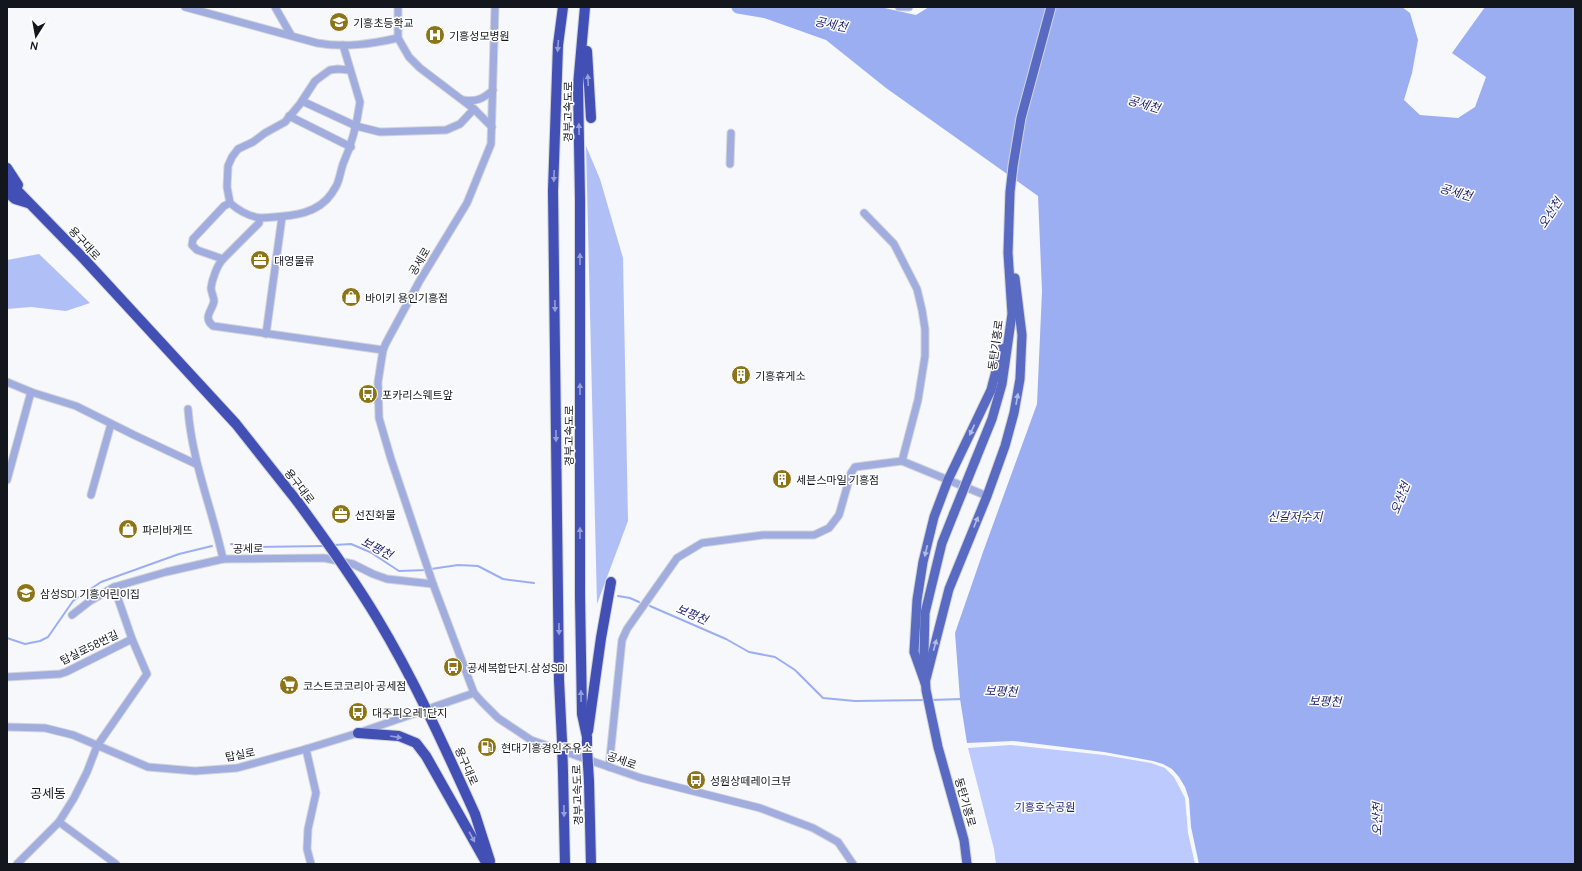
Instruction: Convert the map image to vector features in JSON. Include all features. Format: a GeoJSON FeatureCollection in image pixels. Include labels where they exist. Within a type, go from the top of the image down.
{"type":"FeatureCollection","features":[{"type":"Feature","properties":{"kind":"highway","name":"경부고속도로"},"geometry":{"type":"LineString","coordinates":[[563,7],[558,46],[553,190],[559,680],[565,864]]}},
{"type":"Feature","properties":{"kind":"highway","name":"경부고속도로"},"geometry":{"type":"LineString","coordinates":[[585,10],[578,86],[580,199],[580,597],[582,714],[587,737],[590,864]]}},
{"type":"Feature","properties":{"kind":"highway"},"geometry":{"type":"LineString","coordinates":[[585,10],[590,118]]}},
{"type":"Feature","properties":{"kind":"highway"},"geometry":{"type":"LineString","coordinates":[[7,168],[30,203]]}},
{"type":"Feature","properties":{"kind":"highway","name":"용구대로"},"geometry":{"type":"LineString","coordinates":[[7,180],[84,259],[236,424],[297,500],[352,578],[388,637],[440,737],[475,814],[491,864]]}},
{"type":"Feature","properties":{"kind":"highway"},"geometry":{"type":"LineString","coordinates":[[7,192],[15,199],[30,203]]}},
{"type":"Feature","properties":{"kind":"highway"},"geometry":{"type":"LineString","coordinates":[[587,737],[607,602],[614,584]]}},
{"type":"Feature","properties":{"kind":"highway"},"geometry":{"type":"LineString","coordinates":[[358,733],[399,736],[416,744],[426,756],[487,864]]}},
{"type":"Feature","properties":{"kind":"main road","name":"동탄기흥로"},"geometry":{"type":"LineString","coordinates":[[967,864],[964,840],[938,747],[926,687],[924,653],[925,613],[942,543],[992,419],[1002,384],[1012,314],[1008,253],[1008,226],[1010,192],[1016,142],[1050,7]]}},
{"type":"Feature","properties":{"kind":"main road"},"geometry":{"type":"LineString","coordinates":[[926,687],[949,589],[987,496],[1005,446],[1014,414],[1020,379],[1022,335],[1015,280],[1008,253]]}},
{"type":"Feature","properties":{"kind":"main road"},"geometry":{"type":"LineString","coordinates":[[926,687],[914,652],[916,600],[923,562],[934,517],[948,480],[990,390],[1012,314]]}},
{"type":"Feature","properties":{"kind":"street"},"geometry":{"type":"LineString","coordinates":[[185,7],[333,46],[361,45],[398,38]]}},
{"type":"Feature","properties":{"kind":"street"},"geometry":{"type":"LineString","coordinates":[[275,7],[291,35]]}},
{"type":"Feature","properties":{"kind":"street"},"geometry":{"type":"LineString","coordinates":[[398,7],[398,38],[408,57],[420,68],[474,109],[492,127]]}},
{"type":"Feature","properties":{"kind":"street","name":"공세로"},"geometry":{"type":"LineString","coordinates":[[496,7],[491,144],[467,203],[419,282],[382,350],[378,382],[380,418],[426,564],[474,692],[498,718],[532,740],[641,778],[760,808],[813,828],[838,842],[853,864]]}},
{"type":"Feature","properties":{"kind":"street"},"geometry":{"type":"LineString","coordinates":[[899,7],[909,7]]}},
{"type":"Feature","properties":{"kind":"street"},"geometry":{"type":"LineString","coordinates":[[342,45],[360,102],[351,147],[343,164],[338,182],[326,202],[307,212],[260,218],[252,217],[230,203],[227,187],[228,166],[238,149],[285,122],[302,101],[315,81],[326,73],[338,69],[349,70]]}},
{"type":"Feature","properties":{"kind":"street"},"geometry":{"type":"LineString","coordinates":[[462,100],[475,102],[484,98],[493,90]]}},
{"type":"Feature","properties":{"kind":"street"},"geometry":{"type":"LineString","coordinates":[[302,101],[356,126],[380,132],[446,130],[460,124],[474,109]]}},
{"type":"Feature","properties":{"kind":"street"},"geometry":{"type":"LineString","coordinates":[[289,116],[351,147]]}},
{"type":"Feature","properties":{"kind":"street"},"geometry":{"type":"LineString","coordinates":[[730,164],[732,133]]}},
{"type":"Feature","properties":{"kind":"street"},"geometry":{"type":"LineString","coordinates":[[223,259],[197,250],[192,245],[193,239],[197,234],[224,206],[230,203]]}},
{"type":"Feature","properties":{"kind":"street"},"geometry":{"type":"LineString","coordinates":[[864,213],[894,244],[917,289],[924,322],[925,356],[918,400],[902,461]]}},
{"type":"Feature","properties":{"kind":"street"},"geometry":{"type":"LineString","coordinates":[[266,334],[282,216]]}},
{"type":"Feature","properties":{"kind":"street"},"geometry":{"type":"LineString","coordinates":[[260,218],[259,223],[220,263],[211,289],[214,301],[209,310],[208,318],[210,324],[213,326],[382,350]]}},
{"type":"Feature","properties":{"kind":"street"},"geometry":{"type":"LineString","coordinates":[[7,382],[31,392],[76,406],[196,464]]}},
{"type":"Feature","properties":{"kind":"street"},"geometry":{"type":"LineString","coordinates":[[7,478],[31,392]]}},
{"type":"Feature","properties":{"kind":"street"},"geometry":{"type":"LineString","coordinates":[[188,409],[190,433],[196,464],[219,540],[223,559]]}},
{"type":"Feature","properties":{"kind":"street"},"geometry":{"type":"LineString","coordinates":[[91,495],[111,424]]}},
{"type":"Feature","properties":{"kind":"street"},"geometry":{"type":"LineString","coordinates":[[609,767],[622,640],[627,629],[677,558],[702,543],[762,536],[814,536],[829,528],[839,515],[851,474],[855,467],[902,461],[987,496]]}},
{"type":"Feature","properties":{"kind":"street","name":"공세로"},"geometry":{"type":"LineString","coordinates":[[72,615],[90,601],[114,587],[166,572],[223,559],[324,558],[353,564],[387,579],[417,583],[432,581]]}},
{"type":"Feature","properties":{"kind":"street"},"geometry":{"type":"LineString","coordinates":[[17,864],[58,822],[87,772],[96,746],[147,674],[132,639],[114,587]]}},
{"type":"Feature","properties":{"kind":"street","name":"탑실로58번길"},"geometry":{"type":"LineString","coordinates":[[7,677],[60,674],[78,667],[132,639]]}},
{"type":"Feature","properties":{"kind":"street","name":"탑실로"},"geometry":{"type":"LineString","coordinates":[[7,728],[19,726],[45,728],[73,735],[148,767],[195,771],[237,768],[358,733],[474,692]]}},
{"type":"Feature","properties":{"kind":"street"},"geometry":{"type":"LineString","coordinates":[[306,749],[316,793],[308,829],[307,849],[311,864]]}},
{"type":"Feature","properties":{"kind":"street"},"geometry":{"type":"LineString","coordinates":[[58,822],[116,864]]}},
{"type":"Feature","properties":{"kind":"green space","name":"기흥호수공원"},"geometry":{"type":"Polygon","coordinates":[[[1011,745],[1104,755],[1151,763],[1165,768],[1174,777],[1185,798],[1188,833],[1195,864],[996,864],[994,849],[968,748],[1011,745]]]}},
{"type":"Feature","properties":{"kind":"shaded area"},"geometry":{"type":"Polygon","coordinates":[[[586,146],[600,179],[623,258],[628,521],[597,604],[586,146]]]}},
{"type":"Feature","properties":{"kind":"shaded area"},"geometry":{"type":"Polygon","coordinates":[[[39,254],[90,303],[66,311],[31,307],[7,309],[7,260],[39,254]]]}},
{"type":"Feature","properties":{"kind":"water","name":"신갈저수지"},"geometry":{"type":"Polygon","coordinates":[[[775,7],[880,7],[916,15],[929,7],[1402,7],[1410,13],[1418,40],[1412,73],[1404,100],[1420,115],[1458,118],[1475,107],[1486,77],[1452,53],[1485,7],[1575,7],[1575,864],[1199,864],[1191,827],[1189,799],[1185,787],[1172,769],[1163,764],[1104,752],[1013,741],[967,743],[960,699],[955,633],[1037,404],[1042,291],[1038,196],[886,88],[826,40],[747,12],[775,7]]]}},
{"type":"Feature","properties":{"kind":"waterway","name":"공세천"},"geometry":{"type":"LineString","coordinates":[[738,7],[774,13]]}},
{"type":"Feature","properties":{"kind":"waterway","name":"보평천"},"geometry":{"type":"LineString","coordinates":[[231,544],[255,547],[326,546]]}},
{"type":"Feature","properties":{"kind":"waterway","name":"보평천"},"geometry":{"type":"LineString","coordinates":[[334,545],[351,544],[370,552],[399,571],[427,570]]}},
{"type":"Feature","properties":{"kind":"waterway","name":"보평천"},"geometry":{"type":"LineString","coordinates":[[7,638],[25,644],[40,641],[48,637],[73,601],[101,582],[179,554],[212,546]]}},
{"type":"Feature","properties":{"kind":"waterway","name":"보평천"},"geometry":{"type":"LineString","coordinates":[[431,569],[458,565],[478,566],[503,579],[534,583]]}},
{"type":"Feature","properties":{"kind":"waterway","name":"보평천"},"geometry":{"type":"LineString","coordinates":[[618,596],[630,598],[639,602]]}},
{"type":"Feature","properties":{"kind":"waterway","name":"보평천"},"geometry":{"type":"LineString","coordinates":[[650,606],[726,639],[749,652],[775,657],[795,670],[823,698],[855,701],[925,700]]}},
{"type":"Feature","properties":{"kind":"waterway","name":"보평천"},"geometry":{"type":"LineString","coordinates":[[931,700],[963,699]]}},
{"type":"Feature","properties":{"kind":"place","name":"기흥초등학교"},"geometry":{"type":"Point","coordinates":[339,22]}},
{"type":"Feature","properties":{"kind":"place","name":"기흥성모병원"},"geometry":{"type":"Point","coordinates":[435,35]}},
{"type":"Feature","properties":{"kind":"place","name":"대영물류"},"geometry":{"type":"Point","coordinates":[260,260]}},
{"type":"Feature","properties":{"kind":"place","name":"바이키 용인기흥점"},"geometry":{"type":"Point","coordinates":[351,297]}},
{"type":"Feature","properties":{"kind":"place","name":"기흥휴게소"},"geometry":{"type":"Point","coordinates":[741,375]}},
{"type":"Feature","properties":{"kind":"place","name":"포카리스웨트앞"},"geometry":{"type":"Point","coordinates":[368,394]}},
{"type":"Feature","properties":{"kind":"place","name":"세븐스마일 기흥점"},"geometry":{"type":"Point","coordinates":[782,479]}},
{"type":"Feature","properties":{"kind":"place","name":"선진화물"},"geometry":{"type":"Point","coordinates":[341,514]}},
{"type":"Feature","properties":{"kind":"place","name":"파리바게뜨"},"geometry":{"type":"Point","coordinates":[128,529]}},
{"type":"Feature","properties":{"kind":"place","name":"삼성SDI 기흥어린이집"},"geometry":{"type":"Point","coordinates":[26,593]}},
{"type":"Feature","properties":{"kind":"place","name":"공세복합단지.삼성SDI"},"geometry":{"type":"Point","coordinates":[453,667]}},
{"type":"Feature","properties":{"kind":"place","name":"코스트코코리아 공세점"},"geometry":{"type":"Point","coordinates":[289,685]}},
{"type":"Feature","properties":{"kind":"place","name":"대주피오레1단지"},"geometry":{"type":"Point","coordinates":[358,712]}},
{"type":"Feature","properties":{"kind":"place","name":"현대기흥경인주유소"},"geometry":{"type":"Point","coordinates":[487,747]}},
{"type":"Feature","properties":{"kind":"place","name":"성원상떼레이크뷰"},"geometry":{"type":"Point","coordinates":[696,780]}},
{"type":"Feature","properties":{"kind":"district","name":"공세동"},"geometry":{"type":"Point","coordinates":[48,793]}},
{"type":"Feature","properties":{"kind":"water label","name":"오산천"},"geometry":{"type":"Point","coordinates":[1550,213]}},
{"type":"Feature","properties":{"kind":"water label","name":"오산천"},"geometry":{"type":"Point","coordinates":[1400,498]}},
{"type":"Feature","properties":{"kind":"water label","name":"오산천"},"geometry":{"type":"Point","coordinates":[1377,819]}}]}
